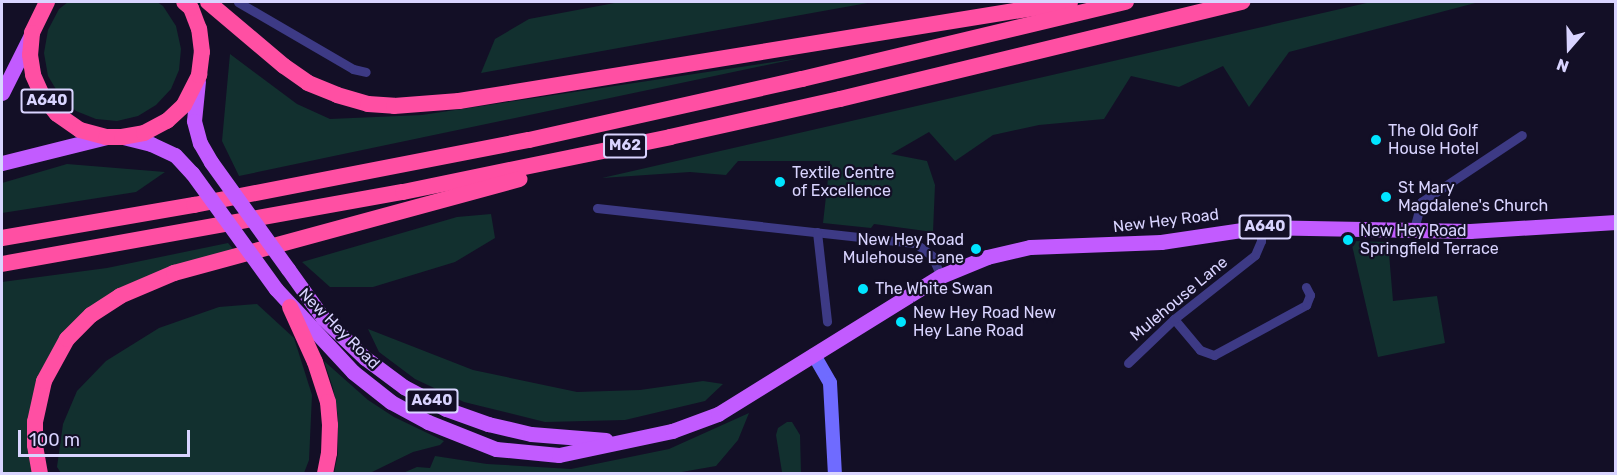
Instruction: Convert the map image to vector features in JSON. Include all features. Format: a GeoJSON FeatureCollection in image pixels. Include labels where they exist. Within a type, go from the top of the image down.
{"type":"FeatureCollection","features":[{"type":"Feature","properties":{"kind":"highway","name":"A640"},"geometry":{"type":"LineString","coordinates":[[44,4],[32,33],[30,55],[33,75],[42,95],[57,114],[80,130],[114,137],[144,133],[167,121],[184,105],[199,75],[202,52],[199,29],[191,9],[184,2]]}},
{"type":"Feature","properties":{"kind":"highway"},"geometry":{"type":"LineString","coordinates":[[208,2],[284,66],[308,83],[368,104],[394,106],[459,101],[1070,2]]}},
{"type":"Feature","properties":{"kind":"highway","name":"M62"},"geometry":{"type":"LineString","coordinates":[[2,238],[205,203],[529,140],[814,76],[1126,2]]}},
{"type":"Feature","properties":{"kind":"highway","name":"M62"},"geometry":{"type":"LineString","coordinates":[[2,264],[392,194],[670,137],[840,99],[1242,2]]}},
{"type":"Feature","properties":{"kind":"highway"},"geometry":{"type":"LineString","coordinates":[[40,474],[35,445],[35,422],[44,381],[67,339],[92,315],[120,296],[174,273],[670,137]]}},
{"type":"Feature","properties":{"kind":"highway"},"geometry":{"type":"LineString","coordinates":[[290,308],[315,362],[328,402],[330,443],[324,474]]}},
{"type":"Feature","properties":{"kind":"main road"},"geometry":{"type":"LineString","coordinates":[[2,93],[32,33]]}},
{"type":"Feature","properties":{"kind":"main road","name":"New Hey Road"},"geometry":{"type":"LineString","coordinates":[[199,75],[194,121],[200,143],[211,162],[323,318],[365,358],[404,387],[446,409],[488,424],[531,434],[624,442]]}},
{"type":"Feature","properties":{"kind":"main road","name":"New Hey Road"},"geometry":{"type":"LineString","coordinates":[[114,137],[151,144],[175,155],[192,173],[290,308],[353,372],[392,402],[461,437],[496,449],[559,455],[672,431],[718,414],[941,276],[987,257],[1030,247],[1161,242],[1261,226],[1470,231],[1616,222]]}},
{"type":"Feature","properties":{"kind":"main road"},"geometry":{"type":"LineString","coordinates":[[2,163],[114,137]]}},
{"type":"Feature","properties":{"kind":"street"},"geometry":{"type":"LineString","coordinates":[[238,2],[353,69],[366,72]]}},
{"type":"Feature","properties":{"kind":"street"},"geometry":{"type":"LineString","coordinates":[[1414,229],[1420,202],[1522,135]]}},
{"type":"Feature","properties":{"kind":"street"},"geometry":{"type":"LineString","coordinates":[[597,208],[915,243],[932,256],[941,276]]}},
{"type":"Feature","properties":{"kind":"street","name":"Mulehouse Lane"},"geometry":{"type":"LineString","coordinates":[[1128,363],[1174,319],[1255,255],[1261,241],[1261,226]]}},
{"type":"Feature","properties":{"kind":"street"},"geometry":{"type":"LineString","coordinates":[[817,232],[827,321]]}},
{"type":"Feature","properties":{"kind":"street"},"geometry":{"type":"LineString","coordinates":[[1174,319],[1200,350],[1214,355],[1306,305],[1310,295],[1306,287]]}},
{"type":"Feature","properties":{"kind":"street"},"geometry":{"type":"LineString","coordinates":[[814,355],[830,383],[835,474]]}},
{"type":"Feature","properties":{"kind":"green space"},"geometry":{"type":"Polygon","coordinates":[[[68,2],[157,2],[163,6],[176,26],[181,49],[179,70],[171,89],[156,105],[138,116],[117,121],[96,119],[76,111],[60,96],[48,76],[44,53],[48,30],[59,9],[68,2]]]}},
{"type":"Feature","properties":{"kind":"green space"},"geometry":{"type":"Polygon","coordinates":[[[620,2],[873,2],[481,73],[495,39],[529,19],[620,2]]]}},
{"type":"Feature","properties":{"kind":"green space"},"geometry":{"type":"Polygon","coordinates":[[[1371,2],[1479,2],[1289,52],[1249,107],[1223,66],[1179,87],[1131,76],[1104,119],[1039,125],[993,135],[955,161],[929,132],[891,154],[927,161],[935,185],[933,232],[874,224],[871,228],[823,223],[830,161],[738,161],[726,175],[690,172],[602,178],[1371,2]]]}},
{"type":"Feature","properties":{"kind":"green space"},"geometry":{"type":"Polygon","coordinates":[[[230,54],[297,104],[330,119],[422,115],[800,58],[239,176],[222,141],[230,54]]]}},
{"type":"Feature","properties":{"kind":"green space"},"geometry":{"type":"Polygon","coordinates":[[[67,164],[165,172],[136,192],[2,213],[2,183],[67,164]]]}},
{"type":"Feature","properties":{"kind":"green space"},"geometry":{"type":"Polygon","coordinates":[[[491,214],[495,238],[455,262],[373,287],[330,287],[302,262],[457,217],[491,214]]]}},
{"type":"Feature","properties":{"kind":"green space"},"geometry":{"type":"Polygon","coordinates":[[[1351,241],[1388,242],[1393,301],[1437,296],[1445,343],[1378,357],[1351,241]]]}},
{"type":"Feature","properties":{"kind":"green space"},"geometry":{"type":"Polygon","coordinates":[[[228,243],[235,251],[145,278],[51,356],[35,473],[2,474],[2,282],[107,268],[228,243]]]}},
{"type":"Feature","properties":{"kind":"green space"},"geometry":{"type":"Polygon","coordinates":[[[257,304],[294,338],[312,395],[309,460],[304,473],[61,473],[57,467],[63,424],[77,391],[106,361],[159,328],[219,307],[257,304]]]}},
{"type":"Feature","properties":{"kind":"green space"},"geometry":{"type":"Polygon","coordinates":[[[368,329],[473,370],[577,392],[640,390],[703,381],[723,384],[705,401],[625,420],[545,422],[464,402],[415,379],[379,352],[368,329]]]}},
{"type":"Feature","properties":{"kind":"green space"},"geometry":{"type":"Polygon","coordinates":[[[324,361],[368,400],[394,417],[444,441],[440,445],[413,452],[370,473],[334,473],[338,454],[338,416],[333,388],[324,361]]]}},
{"type":"Feature","properties":{"kind":"green space"},"geometry":{"type":"Polygon","coordinates":[[[749,413],[738,440],[716,466],[676,473],[403,473],[417,467],[430,468],[435,456],[487,464],[571,469],[669,449],[749,413]]]}},
{"type":"Feature","properties":{"kind":"green space"},"geometry":{"type":"Polygon","coordinates":[[[787,422],[792,422],[800,435],[801,473],[782,472],[776,435],[778,428],[787,422]]]}},
{"type":"Feature","properties":{"kind":"place","name":"The Old Golf House Hotel"},"geometry":{"type":"Point","coordinates":[1376,140]}},
{"type":"Feature","properties":{"kind":"place","name":"Textile Centre of Excellence"},"geometry":{"type":"Point","coordinates":[780,182]}},
{"type":"Feature","properties":{"kind":"place","name":"St Mary Magdalene's Church"},"geometry":{"type":"Point","coordinates":[1386,197]}},
{"type":"Feature","properties":{"kind":"place","name":"New Hey Road Springfield Terrace"},"geometry":{"type":"Point","coordinates":[1348,240]}},
{"type":"Feature","properties":{"kind":"place","name":"New Hey Road Mulehouse Lane"},"geometry":{"type":"Point","coordinates":[976,249]}},
{"type":"Feature","properties":{"kind":"place","name":"The White Swan"},"geometry":{"type":"Point","coordinates":[863,289]}},
{"type":"Feature","properties":{"kind":"place","name":"New Hey Road New Hey Lane Road"},"geometry":{"type":"Point","coordinates":[901,322]}}]}
